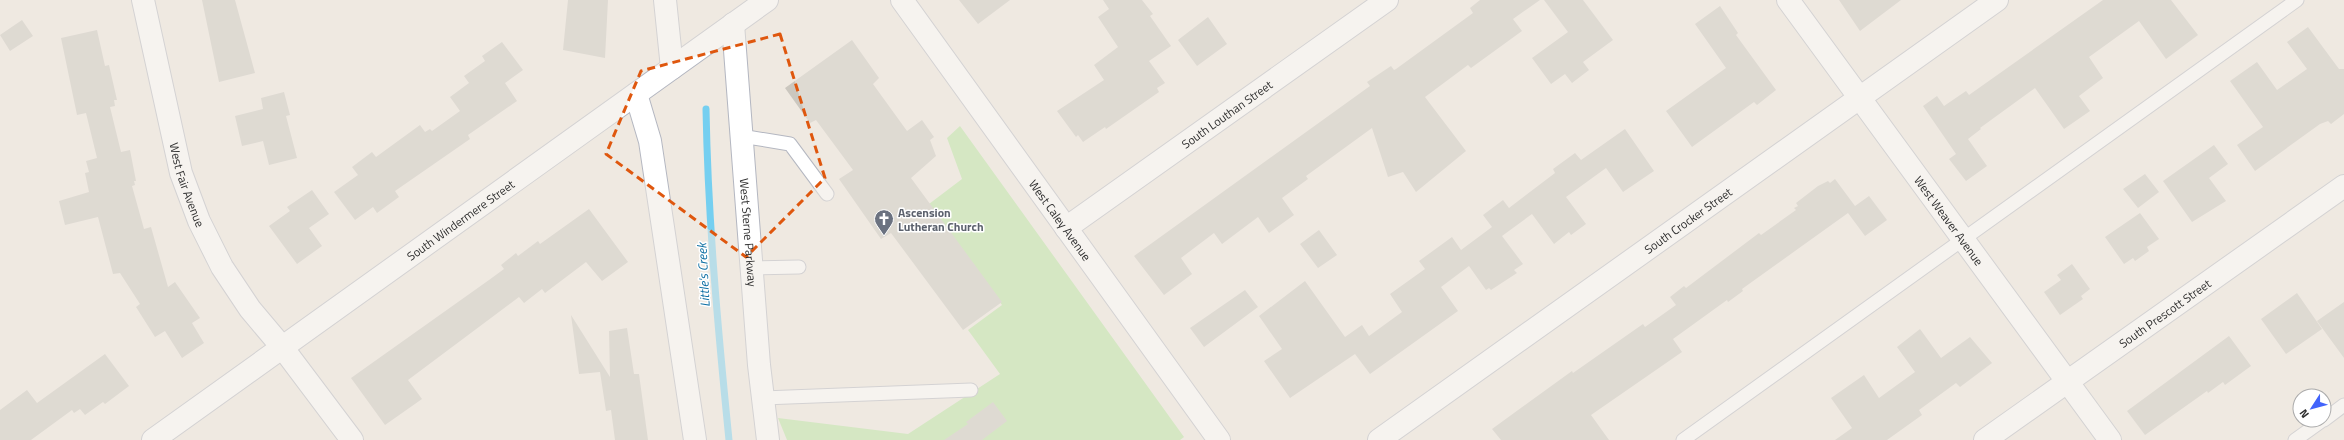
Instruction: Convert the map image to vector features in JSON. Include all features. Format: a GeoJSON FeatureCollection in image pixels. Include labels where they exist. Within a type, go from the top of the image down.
{"type":"FeatureCollection","features":[{"type":"Feature","properties":{"kind":"street","name":"West Fair Avenue"},"geometry":{"type":"LineString","coordinates":[[143,0],[182,172],[199,221],[222,267],[250,310],[282,347],[352,440]]}},
{"type":"Feature","properties":{"kind":"street"},"geometry":{"type":"LineString","coordinates":[[666,0],[672,68]]}},
{"type":"Feature","properties":{"kind":"street","name":"South Windermere Street"},"geometry":{"type":"LineString","coordinates":[[153,440],[767,0]]}},
{"type":"Feature","properties":{"kind":"street","name":"West Caley Avenue"},"geometry":{"type":"LineString","coordinates":[[902,0],[1219,440]]}},
{"type":"Feature","properties":{"kind":"street","name":"South Louthan Street"},"geometry":{"type":"LineString","coordinates":[[1066,228],[1387,0]]}},
{"type":"Feature","properties":{"kind":"street","name":"West Weaver Avenue"},"geometry":{"type":"LineString","coordinates":[[1788,0],[2110,440]]}},
{"type":"Feature","properties":{"kind":"street","name":"South Crocker Street"},"geometry":{"type":"LineString","coordinates":[[1379,440],[1997,0]]}},
{"type":"Feature","properties":{"kind":"street","name":"West Sterne Parkway"},"geometry":{"type":"LineString","coordinates":[[733,24],[752,268],[768,440]]}},
{"type":"Feature","properties":{"kind":"street"},"geometry":{"type":"LineString","coordinates":[[636,94],[650,141],[695,440]]}},
{"type":"Feature","properties":{"kind":"street","name":"South Prescott Street"},"geometry":{"type":"LineString","coordinates":[[1985,440],[2344,186]]}},
{"type":"Feature","properties":{"kind":"lane"},"geometry":{"type":"LineString","coordinates":[[1683,440],[2297,0]]}},
{"type":"Feature","properties":{"kind":"lane"},"geometry":{"type":"LineString","coordinates":[[741,136],[790,144],[827,194]]}},
{"type":"Feature","properties":{"kind":"lane"},"geometry":{"type":"LineString","coordinates":[[752,268],[799,267]]}},
{"type":"Feature","properties":{"kind":"lane"},"geometry":{"type":"LineString","coordinates":[[763,398],[971,390]]}},
{"type":"Feature","properties":{"kind":"lane"},"geometry":{"type":"LineString","coordinates":[[2332,414],[2344,405]]}},
{"type":"Feature","properties":{"kind":"lane"},"geometry":{"type":"LineString","coordinates":[[2295,440],[2312,428]]}},
{"type":"Feature","properties":{"kind":"highlighted area"},"geometry":{"type":"Polygon","coordinates":[[[780,34],[825,178],[746,257],[606,154],[641,71],[780,34]]]}},
{"type":"Feature","properties":{"kind":"green space"},"geometry":{"type":"Polygon","coordinates":[[[960,126],[1184,437],[1180,440],[787,440],[778,418],[908,434],[1000,374],[968,330],[1002,305],[929,204],[962,179],[947,138],[960,126]]]}},
{"type":"Feature","properties":{"kind":"building"},"geometry":{"type":"Polygon","coordinates":[[[202,0],[235,0],[255,73],[219,82],[202,0]]]}},
{"type":"Feature","properties":{"kind":"building"},"geometry":{"type":"Polygon","coordinates":[[[568,0],[608,0],[605,58],[563,50],[568,0]]]}},
{"type":"Feature","properties":{"kind":"building"},"geometry":{"type":"Polygon","coordinates":[[[959,0],[1010,0],[978,24],[959,0]]]}},
{"type":"Feature","properties":{"kind":"building"},"geometry":{"type":"Polygon","coordinates":[[[1103,0],[1142,0],[1153,14],[1150,16],[1171,46],[1149,61],[1165,83],[1157,88],[1159,92],[1106,129],[1105,127],[1083,142],[1078,135],[1076,137],[1057,111],[1104,80],[1094,65],[1118,47],[1098,17],[1109,9],[1103,0]]]}},
{"type":"Feature","properties":{"kind":"building"},"geometry":{"type":"Polygon","coordinates":[[[1480,0],[1540,0],[1513,19],[1522,31],[1471,68],[1468,65],[1425,97],[1466,151],[1416,192],[1403,172],[1388,177],[1372,128],[1306,176],[1308,179],[1282,198],[1294,215],[1269,233],[1258,217],[1222,244],[1214,233],[1181,258],[1192,274],[1164,295],[1134,256],[1370,86],[1367,82],[1391,66],[1394,70],[1396,69],[1473,13],[1470,8],[1480,0]]]}},
{"type":"Feature","properties":{"kind":"building"},"geometry":{"type":"Polygon","coordinates":[[[1544,0],[1583,0],[1613,40],[1583,62],[1589,70],[1572,83],[1565,74],[1551,84],[1532,58],[1568,32],[1544,0]]]}},
{"type":"Feature","properties":{"kind":"building"},"geometry":{"type":"Polygon","coordinates":[[[1839,0],[1901,0],[1860,31],[1839,0]]]}},
{"type":"Feature","properties":{"kind":"building"},"geometry":{"type":"Polygon","coordinates":[[[2103,0],[2171,0],[2198,35],[2166,59],[2139,21],[2089,57],[2103,78],[2079,96],[2090,111],[2064,129],[2035,88],[1980,128],[1981,129],[1968,139],[1987,166],[1966,181],[1949,159],[1956,154],[1923,106],[1937,96],[1944,106],[1966,91],[1969,95],[2103,0]]]}},
{"type":"Feature","properties":{"kind":"building"},"geometry":{"type":"Polygon","coordinates":[[[1720,6],[1738,33],[1736,35],[1776,90],[1757,105],[1754,102],[1692,147],[1666,111],[1726,68],[1695,24],[1720,6]]]}},
{"type":"Feature","properties":{"kind":"building"},"geometry":{"type":"Polygon","coordinates":[[[1208,17],[1227,44],[1197,66],[1178,40],[1208,17]]]}},
{"type":"Feature","properties":{"kind":"building"},"geometry":{"type":"Polygon","coordinates":[[[22,20],[33,36],[10,51],[0,35],[22,20]]]}},
{"type":"Feature","properties":{"kind":"building"},"geometry":{"type":"Polygon","coordinates":[[[2308,27],[2339,69],[2344,69],[2344,114],[2331,124],[2328,121],[2320,124],[2255,171],[2237,145],[2263,127],[2230,81],[2257,62],[2277,90],[2307,69],[2287,42],[2308,27]]]}},
{"type":"Feature","properties":{"kind":"building"},"geometry":{"type":"Polygon","coordinates":[[[97,30],[105,66],[109,65],[117,100],[114,100],[115,106],[110,107],[121,152],[130,150],[136,181],[134,181],[135,185],[132,186],[144,229],[151,227],[168,287],[175,282],[200,318],[192,323],[204,343],[182,358],[165,331],[155,337],[136,307],[140,304],[120,273],[113,274],[98,217],[65,225],[59,201],[89,192],[85,173],[89,172],[86,161],[97,158],[86,113],[77,115],[61,38],[97,30]]]}},
{"type":"Feature","properties":{"kind":"building"},"geometry":{"type":"Polygon","coordinates":[[[852,40],[879,78],[873,84],[907,131],[922,120],[934,137],[930,140],[936,156],[911,178],[1002,302],[963,330],[891,233],[881,239],[839,179],[853,170],[816,120],[810,123],[785,88],[852,40]]]}},
{"type":"Feature","properties":{"kind":"building"},"geometry":{"type":"Polygon","coordinates":[[[502,42],[523,70],[505,83],[517,101],[468,135],[470,139],[395,191],[399,197],[377,213],[373,207],[355,220],[334,192],[358,175],[352,167],[372,152],[376,157],[420,125],[425,132],[430,129],[432,131],[460,111],[450,97],[469,83],[464,76],[485,61],[482,56],[502,42]]]}},
{"type":"Feature","properties":{"kind":"building"},"geometry":{"type":"Polygon","coordinates":[[[284,92],[290,115],[286,116],[297,158],[269,165],[263,141],[242,146],[235,116],[263,109],[261,98],[284,92]]]}},
{"type":"Feature","properties":{"kind":"building"},"geometry":{"type":"Polygon","coordinates":[[[1625,129],[1654,171],[1623,192],[1606,168],[1566,197],[1586,224],[1571,235],[1569,232],[1554,244],[1532,214],[1502,236],[1523,264],[1514,270],[1517,273],[1491,290],[1489,288],[1486,290],[1469,266],[1441,287],[1458,311],[1370,374],[1355,354],[1290,398],[1264,361],[1282,349],[1259,316],[1305,281],[1345,337],[1362,325],[1369,336],[1402,312],[1390,294],[1425,269],[1419,261],[1452,237],[1461,250],[1492,227],[1483,215],[1503,200],[1509,208],[1555,173],[1553,169],[1575,153],[1581,160],[1625,129]]]}},
{"type":"Feature","properties":{"kind":"building"},"geometry":{"type":"Polygon","coordinates":[[[2214,145],[2228,164],[2209,178],[2226,201],[2192,222],[2163,181],[2214,145]]]}},
{"type":"Feature","properties":{"kind":"building"},"geometry":{"type":"Polygon","coordinates":[[[2145,174],[2159,192],[2138,208],[2123,189],[2145,174]]]}},
{"type":"Feature","properties":{"kind":"building"},"geometry":{"type":"Polygon","coordinates":[[[1835,179],[1855,206],[1869,196],[1887,220],[1865,236],[1848,213],[1742,289],[1743,291],[1728,302],[1727,300],[1673,339],[1682,352],[1591,415],[1609,440],[1501,440],[1492,429],[1572,371],[1573,373],[1643,324],[1645,327],[1676,305],[1670,297],[1684,286],[1686,288],[1759,233],[1761,235],[1796,210],[1794,208],[1798,206],[1796,203],[1818,186],[1828,181],[1830,183],[1835,179]]]}},
{"type":"Feature","properties":{"kind":"building"},"geometry":{"type":"Polygon","coordinates":[[[312,190],[329,214],[309,228],[322,246],[297,264],[269,226],[290,211],[287,207],[312,190]]]}},
{"type":"Feature","properties":{"kind":"building"},"geometry":{"type":"Polygon","coordinates":[[[589,209],[628,262],[602,281],[586,262],[545,293],[542,289],[524,303],[519,297],[408,380],[422,399],[385,425],[351,378],[504,269],[501,265],[516,253],[518,256],[538,241],[540,244],[589,209]]]}},
{"type":"Feature","properties":{"kind":"building"},"geometry":{"type":"Polygon","coordinates":[[[2140,213],[2159,239],[2147,247],[2149,251],[2135,261],[2133,258],[2124,264],[2105,237],[2140,213]]]}},
{"type":"Feature","properties":{"kind":"building"},"geometry":{"type":"Polygon","coordinates":[[[1319,230],[1337,255],[1318,268],[1300,244],[1319,230]]]}},
{"type":"Feature","properties":{"kind":"building"},"geometry":{"type":"Polygon","coordinates":[[[2072,264],[2090,289],[2081,296],[2083,299],[2060,315],[2044,292],[2061,280],[2057,275],[2072,264]]]}},
{"type":"Feature","properties":{"kind":"building"},"geometry":{"type":"Polygon","coordinates":[[[1245,290],[1258,307],[1204,347],[1190,328],[1245,290]]]}},
{"type":"Feature","properties":{"kind":"building"},"geometry":{"type":"Polygon","coordinates":[[[2297,293],[2322,329],[2286,354],[2261,319],[2297,293]]]}},
{"type":"Feature","properties":{"kind":"building"},"geometry":{"type":"Polygon","coordinates":[[[2344,302],[2344,358],[2317,321],[2344,302]]]}},
{"type":"Feature","properties":{"kind":"building"},"geometry":{"type":"Polygon","coordinates":[[[571,315],[610,377],[609,331],[627,328],[634,374],[639,374],[648,440],[615,440],[611,410],[606,411],[600,372],[579,374],[571,315]]]}},
{"type":"Feature","properties":{"kind":"building"},"geometry":{"type":"Polygon","coordinates":[[[1920,329],[1941,358],[1970,337],[1992,363],[1960,387],[1956,383],[1919,410],[1922,415],[1887,440],[1835,440],[1852,428],[1831,398],[1864,375],[1879,398],[1915,372],[1897,347],[1920,329]]]}},
{"type":"Feature","properties":{"kind":"building"},"geometry":{"type":"Polygon","coordinates":[[[2229,336],[2251,366],[2225,385],[2223,382],[2208,393],[2207,391],[2145,435],[2127,411],[2229,336]]]}},
{"type":"Feature","properties":{"kind":"building"},"geometry":{"type":"Polygon","coordinates":[[[105,354],[129,386],[105,404],[103,402],[85,415],[80,409],[74,413],[72,410],[31,440],[0,440],[0,410],[27,390],[37,403],[105,354]]]}},
{"type":"Feature","properties":{"kind":"building"},"geometry":{"type":"Polygon","coordinates":[[[993,402],[1007,421],[982,440],[944,440],[968,424],[966,422],[993,402]]]}},
{"type":"Feature","properties":{"kind":"waterway","name":"Little's Creek"},"geometry":{"type":"LineString","coordinates":[[706,109],[714,275],[729,440]]}},
{"type":"Feature","properties":{"kind":"place","name":"Ascension Lutheran Church"},"geometry":{"type":"Point","coordinates":[884,236]}}]}
